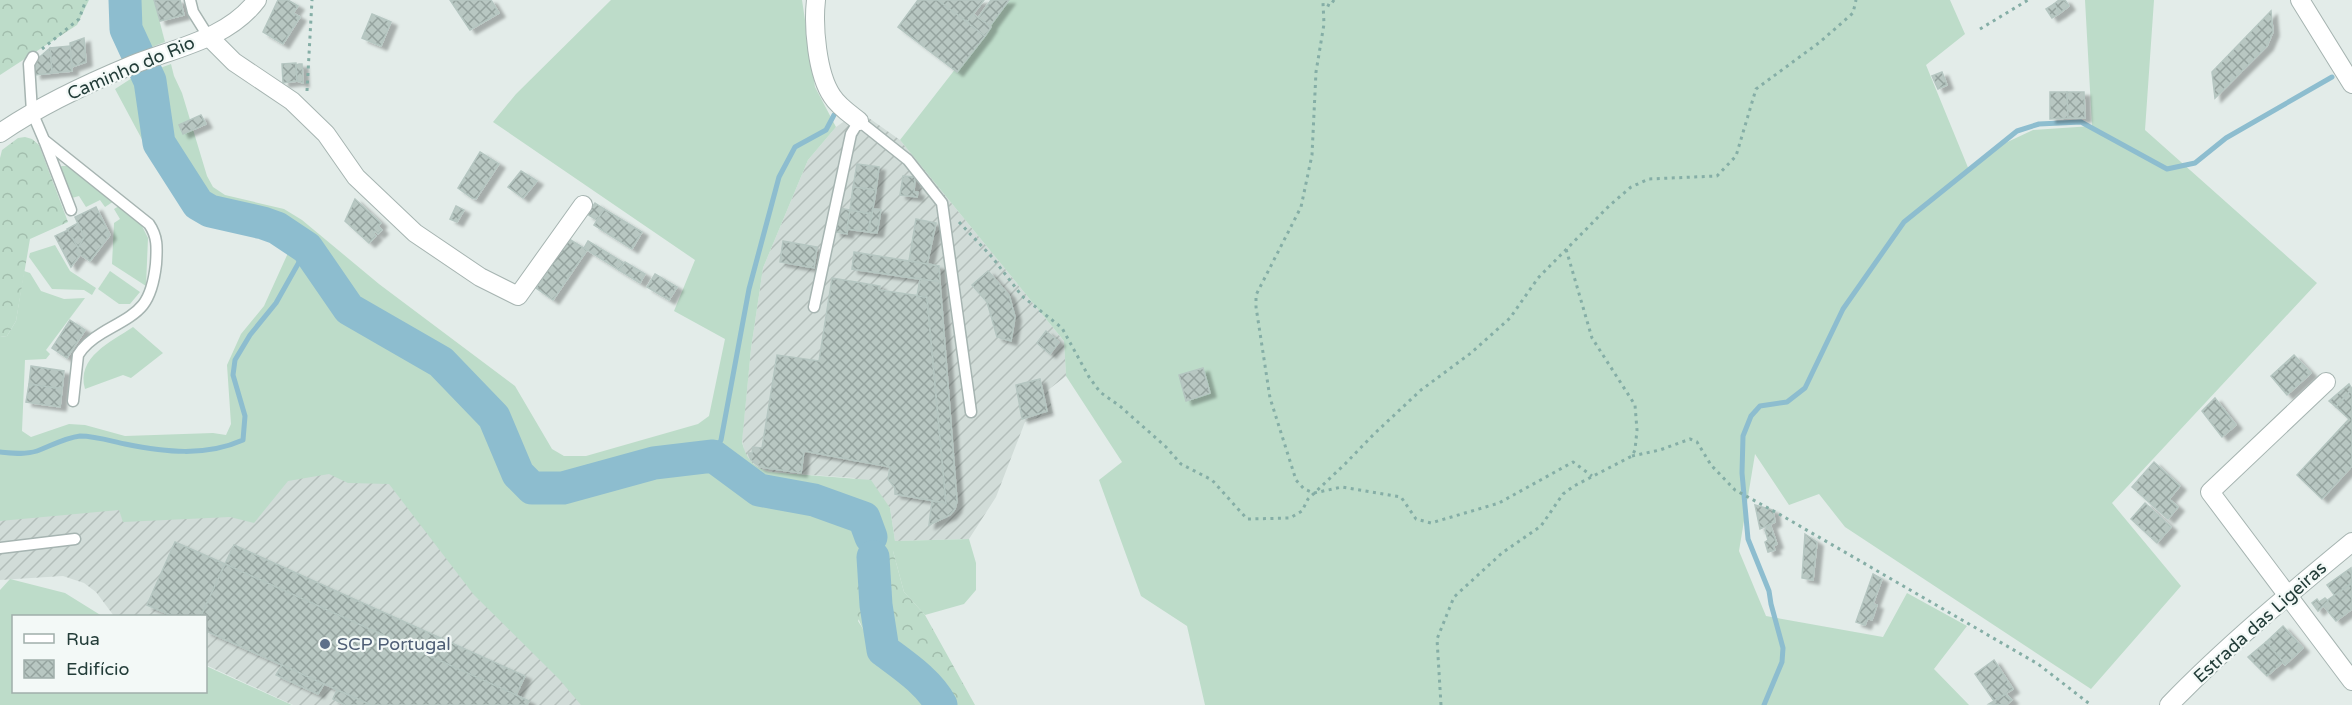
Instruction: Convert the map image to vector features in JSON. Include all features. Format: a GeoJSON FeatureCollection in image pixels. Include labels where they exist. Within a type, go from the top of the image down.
{"type":"FeatureCollection","features":[{"type":"Feature","properties":{"kind":"street","name":"Caminho do Rio"},"geometry":{"type":"LineString","coordinates":[[0,133],[32,112],[131,66],[231,26],[247,13],[257,0]]}},
{"type":"Feature","properties":{"kind":"street"},"geometry":{"type":"LineString","coordinates":[[816,0],[819,55],[828,88],[833,98],[859,121]]}},
{"type":"Feature","properties":{"kind":"street"},"geometry":{"type":"LineString","coordinates":[[2300,0],[2352,84]]}},
{"type":"Feature","properties":{"kind":"street"},"geometry":{"type":"LineString","coordinates":[[208,36],[234,62],[292,100],[326,134],[356,177],[415,233],[480,277],[518,296],[583,205]]}},
{"type":"Feature","properties":{"kind":"street"},"geometry":{"type":"LineString","coordinates":[[2326,382],[2210,492],[2352,681]]}},
{"type":"Feature","properties":{"kind":"street","name":"Estrada das Ligeiras"},"geometry":{"type":"LineString","coordinates":[[2169,705],[2287,595],[2352,542]]}},
{"type":"Feature","properties":{"kind":"lane"},"geometry":{"type":"LineString","coordinates":[[190,0],[193,12],[208,36]]}},
{"type":"Feature","properties":{"kind":"lane"},"geometry":{"type":"LineString","coordinates":[[33,57],[29,64],[32,112],[71,210]]}},
{"type":"Feature","properties":{"kind":"lane"},"geometry":{"type":"LineString","coordinates":[[814,307],[851,134],[859,121],[908,160],[942,203],[971,412]]}},
{"type":"Feature","properties":{"kind":"lane"},"geometry":{"type":"LineString","coordinates":[[44,140],[149,224],[156,233],[158,246],[154,279],[145,305],[138,312],[91,340],[78,356],[73,401]]}},
{"type":"Feature","properties":{"kind":"lane"},"geometry":{"type":"LineString","coordinates":[[0,548],[75,539]]}},
{"type":"Feature","properties":{"kind":"path"},"geometry":{"type":"LineString","coordinates":[[33,57],[79,18],[86,0]]}},
{"type":"Feature","properties":{"kind":"path"},"geometry":{"type":"LineString","coordinates":[[306,115],[312,0]]}},
{"type":"Feature","properties":{"kind":"path"},"geometry":{"type":"LineString","coordinates":[[1334,0],[1330,6],[1323,3],[1324,24],[1316,72],[1312,155],[1301,207],[1256,295],[1270,398],[1296,480],[1304,489],[1314,493],[1342,487],[1401,497],[1416,519],[1431,523],[1499,503],[1573,462],[1592,476]]}},
{"type":"Feature","properties":{"kind":"path"},"geometry":{"type":"LineString","coordinates":[[942,203],[992,257],[1022,296],[1062,328],[1089,377],[1100,392],[1121,407],[1166,447],[1181,464],[1212,480],[1247,519],[1290,518],[1302,511],[1308,499],[1421,390],[1471,353],[1510,318],[1538,278],[1609,206],[1631,187],[1649,178],[1717,176],[1736,156],[1756,89],[1820,42],[1853,13],[1856,0]]}},
{"type":"Feature","properties":{"kind":"path"},"geometry":{"type":"LineString","coordinates":[[1980,29],[2028,0]]}},
{"type":"Feature","properties":{"kind":"path"},"geometry":{"type":"LineString","coordinates":[[1566,249],[1592,338],[1635,405],[1637,430],[1635,450],[1632,456]]}},
{"type":"Feature","properties":{"kind":"path"},"geometry":{"type":"LineString","coordinates":[[1441,705],[1437,639],[1454,597],[1502,553],[1541,526],[1563,494],[1632,456],[1660,450],[1690,439],[1697,442],[1711,465],[1735,490],[2038,664],[2091,705]]}},
{"type":"Feature","properties":{"kind":"shaded area"},"geometry":{"type":"Polygon","coordinates":[[[859,111],[900,140],[1064,341],[1066,376],[1048,390],[1053,413],[1025,422],[996,497],[969,539],[895,541],[890,508],[854,478],[769,472],[757,469],[745,456],[742,439],[751,349],[763,268],[808,160],[836,127],[859,111]]]}},
{"type":"Feature","properties":{"kind":"shaded area"},"geometry":{"type":"Polygon","coordinates":[[[327,418],[609,705],[293,705],[207,665],[207,615],[113,615],[96,592],[84,583],[63,576],[0,580],[0,491],[327,418]]]}},
{"type":"Feature","properties":{"kind":"green space"},"geometry":{"type":"Polygon","coordinates":[[[0,0],[89,0],[77,25],[0,75],[0,0]]]}},
{"type":"Feature","properties":{"kind":"green space"},"geometry":{"type":"Polygon","coordinates":[[[118,0],[154,0],[165,42],[130,55],[118,0]]]}},
{"type":"Feature","properties":{"kind":"green space"},"geometry":{"type":"Polygon","coordinates":[[[611,0],[802,0],[815,87],[836,127],[808,160],[763,268],[751,349],[742,442],[751,462],[769,472],[871,480],[890,508],[895,541],[969,539],[976,563],[976,590],[964,604],[925,615],[904,592],[893,551],[858,621],[865,632],[934,705],[581,705],[559,679],[474,595],[389,484],[348,483],[329,474],[288,481],[254,523],[230,517],[123,522],[119,510],[0,521],[0,337],[7,336],[16,321],[24,271],[30,273],[41,291],[64,299],[85,298],[46,350],[50,354],[46,359],[25,360],[22,431],[31,437],[69,424],[85,425],[125,436],[213,433],[226,435],[231,424],[227,365],[241,334],[264,306],[288,253],[261,235],[203,221],[160,173],[115,89],[132,78],[171,64],[207,176],[213,187],[225,195],[284,209],[302,220],[379,284],[515,386],[552,449],[564,456],[586,456],[698,424],[709,416],[725,339],[674,311],[695,260],[493,122],[516,94],[611,0]]]}},
{"type":"Feature","properties":{"kind":"green space"},"geometry":{"type":"Polygon","coordinates":[[[1009,0],[1950,0],[1965,34],[1926,65],[1969,170],[2001,145],[2033,130],[2092,126],[2085,0],[2154,0],[2145,130],[2317,283],[2112,503],[2181,586],[2091,689],[1845,527],[1819,494],[1789,505],[1755,454],[1739,551],[1766,616],[1883,637],[1907,593],[1967,626],[1934,669],[1969,705],[1205,705],[1187,626],[1141,596],[1099,480],[1122,462],[1066,376],[1064,341],[900,140],[1009,0]]]}},
{"type":"Feature","properties":{"kind":"green space"},"geometry":{"type":"Polygon","coordinates":[[[25,137],[39,145],[68,222],[30,239],[16,321],[7,336],[0,337],[0,158],[2,150],[18,138],[25,137]]]}},
{"type":"Feature","properties":{"kind":"green space"},"geometry":{"type":"Polygon","coordinates":[[[67,166],[114,201],[105,207],[100,200],[86,207],[79,196],[72,198],[60,167],[67,166]]]}},
{"type":"Feature","properties":{"kind":"green space"},"geometry":{"type":"Polygon","coordinates":[[[119,206],[138,218],[148,238],[146,286],[112,264],[114,223],[120,219],[114,209],[119,206]]]}},
{"type":"Feature","properties":{"kind":"green space"},"geometry":{"type":"Polygon","coordinates":[[[55,245],[70,271],[96,288],[92,295],[84,290],[52,289],[29,257],[30,253],[55,245]]]}},
{"type":"Feature","properties":{"kind":"green space"},"geometry":{"type":"Polygon","coordinates":[[[110,271],[140,292],[130,304],[119,304],[98,289],[110,271]]]}},
{"type":"Feature","properties":{"kind":"green space"},"geometry":{"type":"Polygon","coordinates":[[[133,327],[163,353],[131,378],[123,375],[85,389],[84,378],[90,359],[133,327]]]}},
{"type":"Feature","properties":{"kind":"green space"},"geometry":{"type":"Polygon","coordinates":[[[895,541],[893,551],[904,592],[925,615],[975,705],[934,705],[865,632],[859,621],[855,599],[866,542],[895,541]]]}},
{"type":"Feature","properties":{"kind":"green space"},"geometry":{"type":"Polygon","coordinates":[[[10,579],[65,593],[100,615],[12,615],[12,693],[207,693],[207,666],[292,705],[0,705],[0,590],[10,579]]]}},
{"type":"Feature","properties":{"kind":"building"},"geometry":{"type":"Polygon","coordinates":[[[154,0],[180,0],[184,15],[160,21],[154,0]]]}},
{"type":"Feature","properties":{"kind":"building"},"geometry":{"type":"Polygon","coordinates":[[[278,0],[288,0],[298,6],[293,13],[300,17],[283,44],[263,32],[278,0]]]}},
{"type":"Feature","properties":{"kind":"building"},"geometry":{"type":"Polygon","coordinates":[[[450,0],[491,0],[499,13],[470,30],[450,0]]]}},
{"type":"Feature","properties":{"kind":"building"},"geometry":{"type":"Polygon","coordinates":[[[918,0],[938,0],[985,36],[957,72],[898,27],[918,0]]]}},
{"type":"Feature","properties":{"kind":"building"},"geometry":{"type":"Polygon","coordinates":[[[938,0],[984,0],[967,22],[938,0]]]}},
{"type":"Feature","properties":{"kind":"building"},"geometry":{"type":"Polygon","coordinates":[[[991,0],[1009,0],[990,26],[978,18],[991,0]]]}},
{"type":"Feature","properties":{"kind":"building"},"geometry":{"type":"Polygon","coordinates":[[[2059,0],[2065,0],[2069,6],[2060,13],[2054,4],[2059,0]]]}},
{"type":"Feature","properties":{"kind":"building"},"geometry":{"type":"Polygon","coordinates":[[[2054,4],[2060,13],[2052,18],[2046,9],[2054,4]]]}},
{"type":"Feature","properties":{"kind":"building"},"geometry":{"type":"Polygon","coordinates":[[[2271,11],[2273,32],[2267,46],[2215,98],[2212,72],[2271,11]]]}},
{"type":"Feature","properties":{"kind":"building"},"geometry":{"type":"Polygon","coordinates":[[[372,14],[391,22],[381,46],[362,38],[372,14]]]}},
{"type":"Feature","properties":{"kind":"building"},"geometry":{"type":"Polygon","coordinates":[[[973,14],[991,27],[985,36],[967,22],[973,14]]]}},
{"type":"Feature","properties":{"kind":"building"},"geometry":{"type":"Polygon","coordinates":[[[84,38],[86,62],[72,67],[70,43],[84,38]]]}},
{"type":"Feature","properties":{"kind":"building"},"geometry":{"type":"Polygon","coordinates":[[[70,46],[72,71],[52,73],[50,48],[70,46]]]}},
{"type":"Feature","properties":{"kind":"building"},"geometry":{"type":"Polygon","coordinates":[[[50,48],[52,73],[35,75],[34,62],[50,48]]]}},
{"type":"Feature","properties":{"kind":"building"},"geometry":{"type":"Polygon","coordinates":[[[296,63],[297,81],[283,83],[282,64],[296,63]]]}},
{"type":"Feature","properties":{"kind":"building"},"geometry":{"type":"Polygon","coordinates":[[[302,64],[303,83],[297,81],[296,65],[302,64]]]}},
{"type":"Feature","properties":{"kind":"building"},"geometry":{"type":"Polygon","coordinates":[[[1942,72],[1947,85],[1938,89],[1932,76],[1942,72]]]}},
{"type":"Feature","properties":{"kind":"building"},"geometry":{"type":"Polygon","coordinates":[[[2050,92],[2067,92],[2068,118],[2050,119],[2050,92]]]}},
{"type":"Feature","properties":{"kind":"building"},"geometry":{"type":"Polygon","coordinates":[[[2067,92],[2084,92],[2085,118],[2068,118],[2067,92]]]}},
{"type":"Feature","properties":{"kind":"building"},"geometry":{"type":"Polygon","coordinates":[[[201,115],[206,124],[183,134],[179,125],[201,115]]]}},
{"type":"Feature","properties":{"kind":"building"},"geometry":{"type":"Polygon","coordinates":[[[480,152],[499,164],[476,199],[458,188],[480,152]]]}},
{"type":"Feature","properties":{"kind":"building"},"geometry":{"type":"Polygon","coordinates":[[[857,164],[879,167],[876,190],[853,187],[857,164]]]}},
{"type":"Feature","properties":{"kind":"building"},"geometry":{"type":"Polygon","coordinates":[[[521,171],[537,181],[523,198],[508,187],[521,171]]]}},
{"type":"Feature","properties":{"kind":"building"},"geometry":{"type":"Polygon","coordinates":[[[903,176],[915,177],[914,192],[918,192],[917,197],[900,195],[903,176]]]}},
{"type":"Feature","properties":{"kind":"building"},"geometry":{"type":"Polygon","coordinates":[[[853,187],[876,190],[872,214],[850,210],[853,187]]]}},
{"type":"Feature","properties":{"kind":"building"},"geometry":{"type":"Polygon","coordinates":[[[355,199],[381,223],[378,226],[382,230],[378,234],[375,231],[373,233],[376,236],[369,243],[345,221],[355,199]]]}},
{"type":"Feature","properties":{"kind":"building"},"geometry":{"type":"Polygon","coordinates":[[[595,203],[604,209],[597,220],[587,214],[595,203]]]}},
{"type":"Feature","properties":{"kind":"building"},"geometry":{"type":"Polygon","coordinates":[[[456,206],[464,210],[457,222],[450,219],[456,206]]]}},
{"type":"Feature","properties":{"kind":"building"},"geometry":{"type":"Polygon","coordinates":[[[96,207],[110,235],[90,261],[76,252],[84,237],[75,217],[96,207]]]}},
{"type":"Feature","properties":{"kind":"building"},"geometry":{"type":"Polygon","coordinates":[[[839,208],[850,210],[847,234],[835,232],[839,208]]]}},
{"type":"Feature","properties":{"kind":"building"},"geometry":{"type":"Polygon","coordinates":[[[604,209],[642,232],[632,249],[594,225],[604,209]]]}},
{"type":"Feature","properties":{"kind":"building"},"geometry":{"type":"Polygon","coordinates":[[[873,209],[881,210],[877,233],[868,232],[873,209]]]}},
{"type":"Feature","properties":{"kind":"building"},"geometry":{"type":"Polygon","coordinates":[[[850,210],[871,214],[868,232],[847,229],[850,210]]]}},
{"type":"Feature","properties":{"kind":"building"},"geometry":{"type":"Polygon","coordinates":[[[916,219],[936,223],[927,265],[909,261],[916,219]]]}},
{"type":"Feature","properties":{"kind":"building"},"geometry":{"type":"Polygon","coordinates":[[[78,223],[84,237],[78,248],[67,229],[78,223]]]}},
{"type":"Feature","properties":{"kind":"building"},"geometry":{"type":"Polygon","coordinates":[[[68,230],[78,248],[76,252],[80,255],[71,267],[55,236],[68,230]]]}},
{"type":"Feature","properties":{"kind":"building"},"geometry":{"type":"Polygon","coordinates":[[[569,239],[587,250],[553,300],[536,288],[569,239]]]}},
{"type":"Feature","properties":{"kind":"building"},"geometry":{"type":"Polygon","coordinates":[[[588,241],[624,263],[619,270],[584,248],[588,241]]]}},
{"type":"Feature","properties":{"kind":"building"},"geometry":{"type":"Polygon","coordinates":[[[783,241],[817,247],[814,268],[780,262],[783,241]]]}},
{"type":"Feature","properties":{"kind":"building"},"geometry":{"type":"Polygon","coordinates":[[[854,252],[939,266],[940,282],[852,269],[854,252]]]}},
{"type":"Feature","properties":{"kind":"building"},"geometry":{"type":"Polygon","coordinates":[[[625,262],[645,274],[640,283],[619,270],[625,262]]]}},
{"type":"Feature","properties":{"kind":"building"},"geometry":{"type":"Polygon","coordinates":[[[988,271],[1009,295],[1015,317],[1011,341],[997,337],[987,302],[972,285],[988,271]]]}},
{"type":"Feature","properties":{"kind":"building"},"geometry":{"type":"Polygon","coordinates":[[[655,274],[677,287],[669,300],[647,287],[655,274]]]}},
{"type":"Feature","properties":{"kind":"building"},"geometry":{"type":"Polygon","coordinates":[[[832,278],[880,286],[879,290],[927,297],[946,503],[895,494],[895,488],[888,479],[890,467],[804,451],[801,473],[760,467],[751,460],[748,453],[752,453],[753,447],[762,448],[777,355],[819,361],[832,278]]]}},
{"type":"Feature","properties":{"kind":"building"},"geometry":{"type":"Polygon","coordinates":[[[920,279],[940,282],[957,501],[950,515],[929,525],[932,501],[946,503],[927,297],[917,296],[920,279]]]}},
{"type":"Feature","properties":{"kind":"building"},"geometry":{"type":"Polygon","coordinates":[[[70,320],[85,330],[67,358],[52,348],[70,320]]]}},
{"type":"Feature","properties":{"kind":"building"},"geometry":{"type":"Polygon","coordinates":[[[1046,331],[1059,342],[1050,354],[1037,343],[1046,331]]]}},
{"type":"Feature","properties":{"kind":"building"},"geometry":{"type":"Polygon","coordinates":[[[2294,355],[2311,373],[2287,395],[2271,376],[2294,355]]]}},
{"type":"Feature","properties":{"kind":"building"},"geometry":{"type":"Polygon","coordinates":[[[31,366],[64,371],[62,389],[29,384],[31,366]]]}},
{"type":"Feature","properties":{"kind":"building"},"geometry":{"type":"Polygon","coordinates":[[[1203,368],[1210,393],[1186,401],[1179,375],[1203,368]]]}},
{"type":"Feature","properties":{"kind":"building"},"geometry":{"type":"Polygon","coordinates":[[[1040,379],[1047,411],[1022,419],[1016,385],[1040,379]]]}},
{"type":"Feature","properties":{"kind":"building"},"geometry":{"type":"Polygon","coordinates":[[[29,384],[62,389],[60,407],[26,402],[29,384]]]}},
{"type":"Feature","properties":{"kind":"building"},"geometry":{"type":"Polygon","coordinates":[[[2349,384],[2352,389],[2336,407],[2329,401],[2349,384]]]}},
{"type":"Feature","properties":{"kind":"building"},"geometry":{"type":"Polygon","coordinates":[[[2352,389],[2352,466],[2322,499],[2297,475],[2349,419],[2336,407],[2352,389]]]}},
{"type":"Feature","properties":{"kind":"building"},"geometry":{"type":"Polygon","coordinates":[[[2215,398],[2236,425],[2222,437],[2202,411],[2215,398]]]}},
{"type":"Feature","properties":{"kind":"building"},"geometry":{"type":"Polygon","coordinates":[[[2154,462],[2180,486],[2169,499],[2178,507],[2168,519],[2132,487],[2154,462]]]}},
{"type":"Feature","properties":{"kind":"building"},"geometry":{"type":"Polygon","coordinates":[[[2145,503],[2171,527],[2157,543],[2131,519],[2145,503]]]}},
{"type":"Feature","properties":{"kind":"building"},"geometry":{"type":"Polygon","coordinates":[[[1755,505],[1773,510],[1775,522],[1760,529],[1755,505]]]}},
{"type":"Feature","properties":{"kind":"building"},"geometry":{"type":"Polygon","coordinates":[[[1770,524],[1777,544],[1773,546],[1775,550],[1768,552],[1765,530],[1770,524]]]}},
{"type":"Feature","properties":{"kind":"building"},"geometry":{"type":"Polygon","coordinates":[[[1805,534],[1817,542],[1813,580],[1802,578],[1805,534]]]}},
{"type":"Feature","properties":{"kind":"building"},"geometry":{"type":"Polygon","coordinates":[[[175,542],[225,564],[201,615],[171,615],[147,605],[175,542]]]}},
{"type":"Feature","properties":{"kind":"building"},"geometry":{"type":"Polygon","coordinates":[[[234,545],[525,676],[516,695],[225,564],[234,545]]]}},
{"type":"Feature","properties":{"kind":"building"},"geometry":{"type":"Polygon","coordinates":[[[225,564],[529,701],[527,705],[371,705],[207,631],[207,615],[201,615],[225,564]]]}},
{"type":"Feature","properties":{"kind":"building"},"geometry":{"type":"Polygon","coordinates":[[[2351,568],[2352,583],[2335,596],[2327,585],[2351,568]]]}},
{"type":"Feature","properties":{"kind":"building"},"geometry":{"type":"Polygon","coordinates":[[[1873,574],[1882,579],[1873,604],[1877,605],[1872,620],[1868,618],[1865,625],[1856,622],[1873,574]]]}},
{"type":"Feature","properties":{"kind":"building"},"geometry":{"type":"Polygon","coordinates":[[[2352,583],[2352,609],[2336,621],[2322,604],[2352,583]]]}},
{"type":"Feature","properties":{"kind":"building"},"geometry":{"type":"Polygon","coordinates":[[[2325,598],[2328,601],[2318,611],[2312,603],[2317,599],[2319,602],[2325,598]]]}},
{"type":"Feature","properties":{"kind":"building"},"geometry":{"type":"Polygon","coordinates":[[[2283,626],[2303,648],[2285,665],[2266,642],[2283,626]]]}},
{"type":"Feature","properties":{"kind":"building"},"geometry":{"type":"Polygon","coordinates":[[[2266,642],[2283,662],[2267,676],[2248,657],[2266,642]]]}},
{"type":"Feature","properties":{"kind":"building"},"geometry":{"type":"Polygon","coordinates":[[[1994,660],[2013,689],[1994,701],[1975,674],[1994,660]]]}},
{"type":"Feature","properties":{"kind":"building"},"geometry":{"type":"Polygon","coordinates":[[[282,665],[324,684],[318,694],[276,675],[282,665]]]}},
{"type":"Feature","properties":{"kind":"building"},"geometry":{"type":"Polygon","coordinates":[[[337,690],[371,705],[345,705],[333,699],[337,690]]]}},
{"type":"Feature","properties":{"kind":"building"},"geometry":{"type":"Polygon","coordinates":[[[2006,694],[2012,700],[2006,705],[1989,704],[2006,694]]]}},
{"type":"Feature","properties":{"kind":"waterway"},"geometry":{"type":"LineString","coordinates":[[125,0],[126,29],[150,81],[159,143],[198,204],[210,211],[277,228],[307,248],[349,309],[441,362],[494,417],[518,474],[532,488],[563,488],[654,463],[713,456],[759,490],[814,500],[864,518],[871,537]]}},
{"type":"Feature","properties":{"kind":"waterway"},"geometry":{"type":"LineString","coordinates":[[1764,705],[1782,662],[1783,648],[1769,591],[1748,539],[1742,473],[1743,436],[1751,416],[1760,406],[1787,402],[1805,388],[1843,309],[1904,222],[2017,131],[2039,124],[2081,122],[2167,169],[2195,163],[2226,138],[2332,77]]}},
{"type":"Feature","properties":{"kind":"waterway"},"geometry":{"type":"LineString","coordinates":[[713,456],[721,440],[749,289],[779,177],[795,147],[826,130],[834,115]]}},
{"type":"Feature","properties":{"kind":"waterway"},"geometry":{"type":"LineString","coordinates":[[0,452],[32,452],[80,436],[170,451],[214,449],[243,440],[245,416],[233,375],[235,360],[250,335],[276,303],[307,248]]}},
{"type":"Feature","properties":{"kind":"waterway"},"geometry":{"type":"LineString","coordinates":[[873,557],[876,605],[883,650],[923,681],[941,705]]}},
{"type":"Feature","properties":{"kind":"place","name":"SCP Portugal"},"geometry":{"type":"Point","coordinates":[325,644]}}]}
